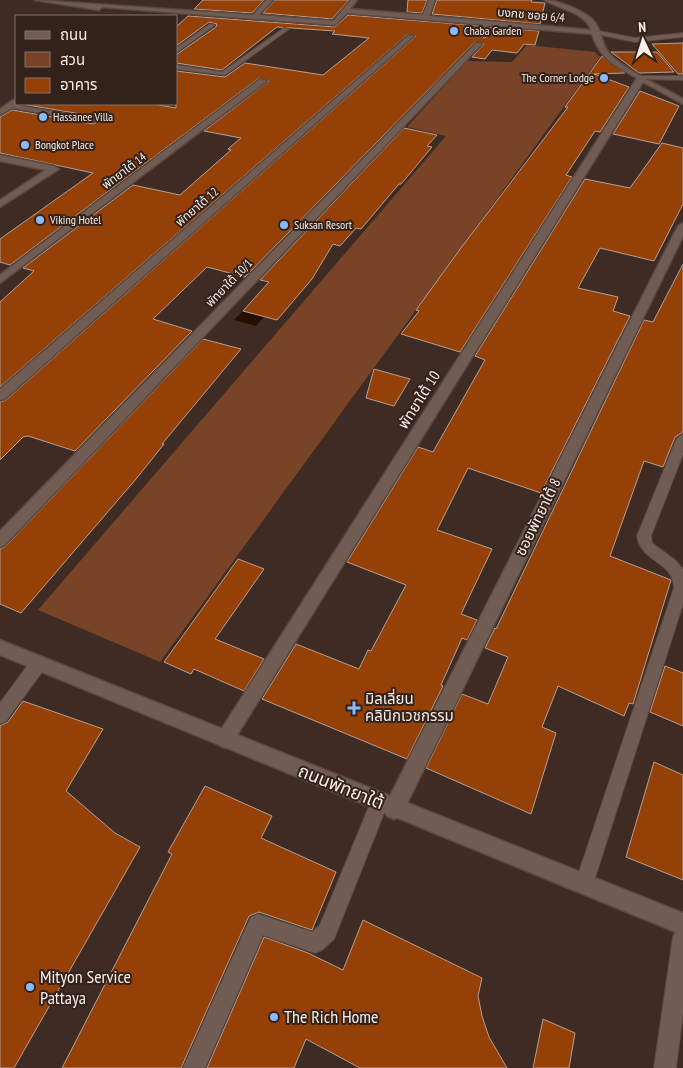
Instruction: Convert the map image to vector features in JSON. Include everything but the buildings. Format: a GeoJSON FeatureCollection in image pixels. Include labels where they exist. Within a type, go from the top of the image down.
{"type":"FeatureCollection","features":[{"type":"Feature","properties":{"kind":"street"},"geometry":{"type":"LineString","coordinates":[[38,0],[335,23],[354,0]]}},
{"type":"Feature","properties":{"kind":"street"},"geometry":{"type":"LineString","coordinates":[[254,17],[270,0]]}},
{"type":"Feature","properties":{"kind":"street"},"geometry":{"type":"LineString","coordinates":[[425,18],[432,0]]}},
{"type":"Feature","properties":{"kind":"street"},"geometry":{"type":"LineString","coordinates":[[548,0],[562,4],[593,24],[600,48],[605,54],[641,78],[683,102]]}},
{"type":"Feature","properties":{"kind":"street"},"geometry":{"type":"LineString","coordinates":[[92,15],[102,4]]}},
{"type":"Feature","properties":{"kind":"street"},"geometry":{"type":"LineString","coordinates":[[175,10],[182,5]]}},
{"type":"Feature","properties":{"kind":"street","name":"บงกช ซอย 6/4"},"geometry":{"type":"LineString","coordinates":[[346,11],[594,32]]}},
{"type":"Feature","properties":{"kind":"street","name":"พัทยาใต้ 12"},"geometry":{"type":"LineString","coordinates":[[0,396],[411,36]]}},
{"type":"Feature","properties":{"kind":"street","name":"พัทยาใต้ 10/1"},"geometry":{"type":"LineString","coordinates":[[0,541],[478,44]]}},
{"type":"Feature","properties":{"kind":"street","name":"พัทยาใต้ 10"},"geometry":{"type":"LineString","coordinates":[[225,739],[641,78]]}},
{"type":"Feature","properties":{"kind":"street","name":"พัทยาใต้ 14"},"geometry":{"type":"LineString","coordinates":[[0,280],[263,81]]}},
{"type":"Feature","properties":{"kind":"street"},"geometry":{"type":"LineString","coordinates":[[0,113],[15,103]]}},
{"type":"Feature","properties":{"kind":"street"},"geometry":{"type":"LineString","coordinates":[[0,158],[54,169],[0,204]]}},
{"type":"Feature","properties":{"kind":"street","name":"ซอยพัทยาใต้ 8"},"geometry":{"type":"LineString","coordinates":[[386,806],[683,226]]}},
{"type":"Feature","properties":{"kind":"street","name":"ถนนพัทยาใต้"},"geometry":{"type":"LineString","coordinates":[[0,647],[386,806],[683,924]]}},
{"type":"Feature","properties":{"kind":"lane"},"geometry":{"type":"LineString","coordinates":[[485,34],[486,23]]}},
{"type":"Feature","properties":{"kind":"lane"},"geometry":{"type":"LineString","coordinates":[[178,50],[212,25]]}},
{"type":"Feature","properties":{"kind":"lane"},"geometry":{"type":"LineString","coordinates":[[178,67],[223,74],[286,29]]}},
{"type":"Feature","properties":{"kind":"lane"},"geometry":{"type":"LineString","coordinates":[[594,32],[635,40],[683,34]]}},
{"type":"Feature","properties":{"kind":"lane"},"geometry":{"type":"LineString","coordinates":[[641,78],[683,78]]}},
{"type":"Feature","properties":{"kind":"lane"},"geometry":{"type":"LineString","coordinates":[[0,100],[15,103]]}},
{"type":"Feature","properties":{"kind":"lane"},"geometry":{"type":"LineString","coordinates":[[24,105],[94,120]]}},
{"type":"Feature","properties":{"kind":"lane"},"geometry":{"type":"LineString","coordinates":[[584,884],[681,588],[682,579],[678,570],[646,546],[644,536],[683,438]]}},
{"type":"Feature","properties":{"kind":"lane"},"geometry":{"type":"LineString","coordinates":[[0,716],[39,663]]}},
{"type":"Feature","properties":{"kind":"lane"},"geometry":{"type":"LineString","coordinates":[[194,1068],[258,924],[315,943],[327,932],[386,806]]}},
{"type":"Feature","properties":{"kind":"lane"},"geometry":{"type":"LineString","coordinates":[[665,1068],[683,937]]}},
{"type":"Feature","properties":{"kind":"green space"},"geometry":{"type":"Polygon","coordinates":[[[527,45],[595,52],[600,57],[160,662],[38,610],[446,136],[407,127],[467,61],[512,62],[527,45]]]}},
{"type":"Feature","properties":{"kind":"shaded area"},"geometry":{"type":"Polygon","coordinates":[[[243,311],[264,317],[256,326],[234,320],[243,311]]]}},
{"type":"Feature","properties":{"kind":"place","name":"Chaba Garden"},"geometry":{"type":"Point","coordinates":[454,31]}},
{"type":"Feature","properties":{"kind":"place","name":"The Corner Lodge"},"geometry":{"type":"Point","coordinates":[604,78]}},
{"type":"Feature","properties":{"kind":"place","name":"Hassanee Villa"},"geometry":{"type":"Point","coordinates":[43,117]}},
{"type":"Feature","properties":{"kind":"place","name":"Bongkot Place"},"geometry":{"type":"Point","coordinates":[25,145]}},
{"type":"Feature","properties":{"kind":"place","name":"Viking Hotel"},"geometry":{"type":"Point","coordinates":[40,220]}},
{"type":"Feature","properties":{"kind":"place","name":"Suksan Resort"},"geometry":{"type":"Point","coordinates":[284,225]}},
{"type":"Feature","properties":{"kind":"place","name":"มิลเลี่ยน คลินิกเวชกรรม"},"geometry":{"type":"Point","coordinates":[354,708]}},
{"type":"Feature","properties":{"kind":"place","name":"Mityon Service Pattaya"},"geometry":{"type":"Point","coordinates":[30,987]}},
{"type":"Feature","properties":{"kind":"place","name":"The Rich Home"},"geometry":{"type":"Point","coordinates":[274,1017]}}]}
